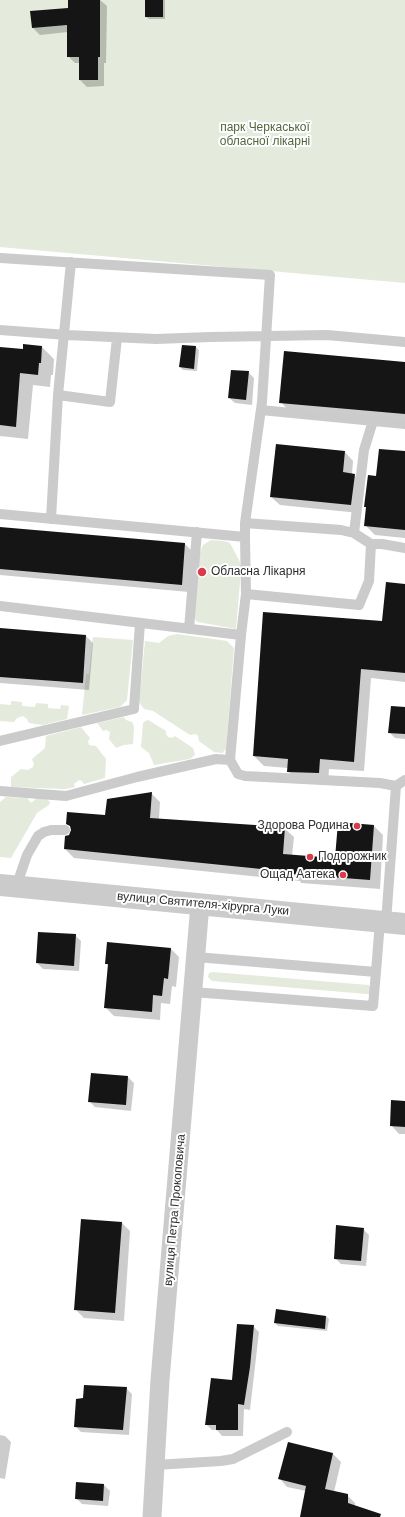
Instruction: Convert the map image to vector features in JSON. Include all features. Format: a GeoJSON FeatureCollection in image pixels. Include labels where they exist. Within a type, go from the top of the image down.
{"type":"FeatureCollection","features":[{"type":"Feature","properties":{"kind":"street","name":"вулиця Святителя-хірурга Луки"},"geometry":{"type":"LineString","coordinates":[[8,886],[390,922]]}},
{"type":"Feature","properties":{"kind":"street","name":"вулиця Петра Прокоповича"},"geometry":{"type":"LineString","coordinates":[[152,1517],[160,1380],[200,904]]}},
{"type":"Feature","properties":{"kind":"lane"},"geometry":{"type":"LineString","coordinates":[[0,258],[270,275],[261,410],[245,523],[246,594],[230,760],[238,774],[245,776],[380,783],[396,786],[405,780]]}},
{"type":"Feature","properties":{"kind":"lane"},"geometry":{"type":"LineString","coordinates":[[51,519],[58,395],[71,262]]}},
{"type":"Feature","properties":{"kind":"lane"},"geometry":{"type":"LineString","coordinates":[[0,330],[64,335],[156,339],[327,335],[405,342]]}},
{"type":"Feature","properties":{"kind":"lane"},"geometry":{"type":"LineString","coordinates":[[58,395],[110,402],[118,338]]}},
{"type":"Feature","properties":{"kind":"lane"},"geometry":{"type":"LineString","coordinates":[[261,410],[405,424]]}},
{"type":"Feature","properties":{"kind":"lane"},"geometry":{"type":"LineString","coordinates":[[354,533],[364,450],[373,421]]}},
{"type":"Feature","properties":{"kind":"lane"},"geometry":{"type":"LineString","coordinates":[[0,514],[245,536]]}},
{"type":"Feature","properties":{"kind":"lane"},"geometry":{"type":"LineString","coordinates":[[245,523],[341,530],[354,533],[371,544],[382,544],[405,548]]}},
{"type":"Feature","properties":{"kind":"lane"},"geometry":{"type":"LineString","coordinates":[[189,629],[197,532]]}},
{"type":"Feature","properties":{"kind":"lane"},"geometry":{"type":"LineString","coordinates":[[246,594],[359,605],[369,581],[371,544]]}},
{"type":"Feature","properties":{"kind":"lane"},"geometry":{"type":"LineString","coordinates":[[0,606],[241,635]]}},
{"type":"Feature","properties":{"kind":"lane"},"geometry":{"type":"LineString","coordinates":[[0,741],[134,709],[140,623]]}},
{"type":"Feature","properties":{"kind":"lane"},"geometry":{"type":"LineString","coordinates":[[0,791],[66,796],[137,777],[216,759],[230,760]]}},
{"type":"Feature","properties":{"kind":"lane"},"geometry":{"type":"LineString","coordinates":[[193,992],[373,1006],[376,972],[390,922],[396,786]]}},
{"type":"Feature","properties":{"kind":"lane"},"geometry":{"type":"LineString","coordinates":[[8,886],[38,836],[51,830],[65,830]]}},
{"type":"Feature","properties":{"kind":"lane"},"geometry":{"type":"LineString","coordinates":[[196,957],[376,972]]}},
{"type":"Feature","properties":{"kind":"lane"},"geometry":{"type":"LineString","coordinates":[[155,1465],[233,1459],[287,1432]]}},
{"type":"Feature","properties":{"kind":"green space","name":"парк Черкаської обласної лікарні"},"geometry":{"type":"Polygon","coordinates":[[[0,0],[405,0],[405,283],[0,247],[0,0]]]}},
{"type":"Feature","properties":{"kind":"green space"},"geometry":{"type":"Polygon","coordinates":[[[211,540],[230,543],[240,562],[241,570],[236,629],[198,622],[196,621],[193,612],[200,553],[203,545],[211,540]]]}},
{"type":"Feature","properties":{"kind":"green space"},"geometry":{"type":"Polygon","coordinates":[[[177,634],[227,641],[234,648],[226,749],[222,753],[214,752],[199,741],[196,734],[190,735],[153,711],[144,709],[139,702],[145,641],[159,643],[168,636],[177,634]]]}},
{"type":"Feature","properties":{"kind":"green space"},"geometry":{"type":"Polygon","coordinates":[[[93,637],[133,640],[127,700],[120,707],[82,715],[86,674],[89,674],[93,637]]]}},
{"type":"Feature","properties":{"kind":"green space"},"geometry":{"type":"Polygon","coordinates":[[[11,701],[22,702],[22,706],[35,707],[36,703],[48,704],[48,708],[60,709],[61,705],[69,706],[67,719],[43,725],[29,723],[23,716],[17,718],[14,722],[0,721],[0,704],[11,705],[11,701]]]}},
{"type":"Feature","properties":{"kind":"green space"},"geometry":{"type":"Polygon","coordinates":[[[124,717],[126,720],[132,722],[134,727],[133,744],[116,748],[109,739],[110,732],[106,730],[103,731],[97,723],[124,717]]]}},
{"type":"Feature","properties":{"kind":"green space"},"geometry":{"type":"Polygon","coordinates":[[[147,720],[166,731],[168,737],[172,738],[175,736],[193,748],[195,755],[190,759],[154,765],[149,753],[141,747],[143,723],[147,720]]]}},
{"type":"Feature","properties":{"kind":"green space"},"geometry":{"type":"Polygon","coordinates":[[[81,727],[90,738],[88,741],[89,745],[96,746],[106,759],[105,778],[84,784],[79,780],[74,784],[75,787],[66,789],[11,787],[11,777],[21,769],[28,770],[33,767],[34,764],[32,759],[45,748],[46,736],[81,727]]]}},
{"type":"Feature","properties":{"kind":"green space"},"geometry":{"type":"Polygon","coordinates":[[[6,797],[27,798],[31,803],[37,798],[47,799],[50,802],[49,805],[37,813],[11,858],[0,857],[0,802],[6,797]]]}},
{"type":"Feature","properties":{"kind":"green space"},"geometry":{"type":"Polygon","coordinates":[[[213,972],[368,985],[371,987],[370,994],[367,994],[212,981],[208,977],[209,973],[213,972]]]}},
{"type":"Feature","properties":{"kind":"building"},"geometry":{"type":"Polygon","coordinates":[[[68,0],[100,0],[100,57],[98,57],[98,80],[79,80],[79,57],[67,57],[67,25],[32,28],[30,11],[68,8],[68,0]]]}},
{"type":"Feature","properties":{"kind":"building"},"geometry":{"type":"Polygon","coordinates":[[[145,0],[163,0],[163,17],[145,17],[145,0]]]}},
{"type":"Feature","properties":{"kind":"building"},"geometry":{"type":"Polygon","coordinates":[[[23,344],[42,346],[41,363],[39,363],[38,375],[20,373],[16,427],[0,425],[0,347],[23,349],[23,344]]]}},
{"type":"Feature","properties":{"kind":"building"},"geometry":{"type":"Polygon","coordinates":[[[182,345],[196,346],[194,369],[179,367],[182,345]]]}},
{"type":"Feature","properties":{"kind":"building"},"geometry":{"type":"Polygon","coordinates":[[[284,351],[405,362],[405,414],[279,403],[284,351]]]}},
{"type":"Feature","properties":{"kind":"building"},"geometry":{"type":"Polygon","coordinates":[[[231,370],[249,371],[246,400],[228,398],[231,370]]]}},
{"type":"Feature","properties":{"kind":"building"},"geometry":{"type":"Polygon","coordinates":[[[276,444],[345,451],[343,472],[355,474],[351,505],[270,497],[276,444]]]}},
{"type":"Feature","properties":{"kind":"building"},"geometry":{"type":"Polygon","coordinates":[[[379,449],[405,451],[405,530],[364,526],[366,507],[364,507],[368,475],[376,476],[379,449]]]}},
{"type":"Feature","properties":{"kind":"building","name":"Обласна Лікарня"},"geometry":{"type":"Polygon","coordinates":[[[0,527],[185,543],[182,585],[0,569],[0,527]]]}},
{"type":"Feature","properties":{"kind":"building"},"geometry":{"type":"Polygon","coordinates":[[[386,582],[405,584],[405,673],[361,669],[354,762],[320,759],[319,773],[287,772],[288,759],[253,756],[263,612],[382,621],[386,582]]]}},
{"type":"Feature","properties":{"kind":"building"},"geometry":{"type":"Polygon","coordinates":[[[0,628],[86,635],[83,683],[0,677],[0,628]]]}},
{"type":"Feature","properties":{"kind":"building"},"geometry":{"type":"Polygon","coordinates":[[[391,706],[405,707],[405,734],[388,733],[391,706]]]}},
{"type":"Feature","properties":{"kind":"building"},"geometry":{"type":"Polygon","coordinates":[[[152,792],[150,818],[285,827],[283,854],[335,858],[338,822],[374,825],[370,880],[291,874],[291,872],[64,849],[65,836],[69,835],[71,830],[70,826],[66,824],[67,812],[105,815],[107,799],[152,792]]]}},
{"type":"Feature","properties":{"kind":"building"},"geometry":{"type":"Polygon","coordinates":[[[38,932],[76,934],[74,966],[36,963],[38,932]]]}},
{"type":"Feature","properties":{"kind":"building"},"geometry":{"type":"Polygon","coordinates":[[[107,942],[171,948],[168,979],[164,978],[162,996],[153,995],[152,1012],[104,1008],[108,964],[105,964],[107,942]]]}},
{"type":"Feature","properties":{"kind":"building"},"geometry":{"type":"Polygon","coordinates":[[[91,1073],[128,1076],[126,1105],[88,1102],[91,1073]]]}},
{"type":"Feature","properties":{"kind":"building"},"geometry":{"type":"Polygon","coordinates":[[[391,1100],[405,1101],[405,1127],[390,1126],[391,1100]]]}},
{"type":"Feature","properties":{"kind":"building"},"geometry":{"type":"Polygon","coordinates":[[[81,1219],[122,1222],[115,1313],[74,1310],[81,1219]]]}},
{"type":"Feature","properties":{"kind":"building"},"geometry":{"type":"Polygon","coordinates":[[[336,1225],[364,1228],[361,1261],[334,1259],[336,1225]]]}},
{"type":"Feature","properties":{"kind":"building"},"geometry":{"type":"Polygon","coordinates":[[[276,1309],[326,1316],[325,1329],[274,1323],[276,1309]]]}},
{"type":"Feature","properties":{"kind":"building"},"geometry":{"type":"Polygon","coordinates":[[[237,1324],[254,1325],[250,1367],[244,1405],[238,1404],[238,1430],[216,1430],[216,1425],[205,1425],[211,1378],[232,1380],[237,1324]]]}},
{"type":"Feature","properties":{"kind":"building"},"geometry":{"type":"Polygon","coordinates":[[[84,1385],[127,1387],[123,1430],[74,1427],[76,1399],[83,1398],[84,1385]]]}},
{"type":"Feature","properties":{"kind":"building"},"geometry":{"type":"Polygon","coordinates":[[[288,1442],[333,1453],[325,1489],[348,1494],[348,1503],[381,1514],[380,1517],[300,1517],[306,1486],[278,1479],[288,1442]]]}},
{"type":"Feature","properties":{"kind":"building"},"geometry":{"type":"Polygon","coordinates":[[[76,1482],[104,1484],[103,1501],[75,1499],[76,1482]]]}},
{"type":"Feature","properties":{"kind":"place","name":"Обласна Лікарня"},"geometry":{"type":"Point","coordinates":[202,572]}},
{"type":"Feature","properties":{"kind":"place","name":"Здорова Родина"},"geometry":{"type":"Point","coordinates":[357,826]}},
{"type":"Feature","properties":{"kind":"place","name":"Подорожник"},"geometry":{"type":"Point","coordinates":[310,857]}},
{"type":"Feature","properties":{"kind":"place","name":"Ощад Аатека"},"geometry":{"type":"Point","coordinates":[343,875]}}]}
